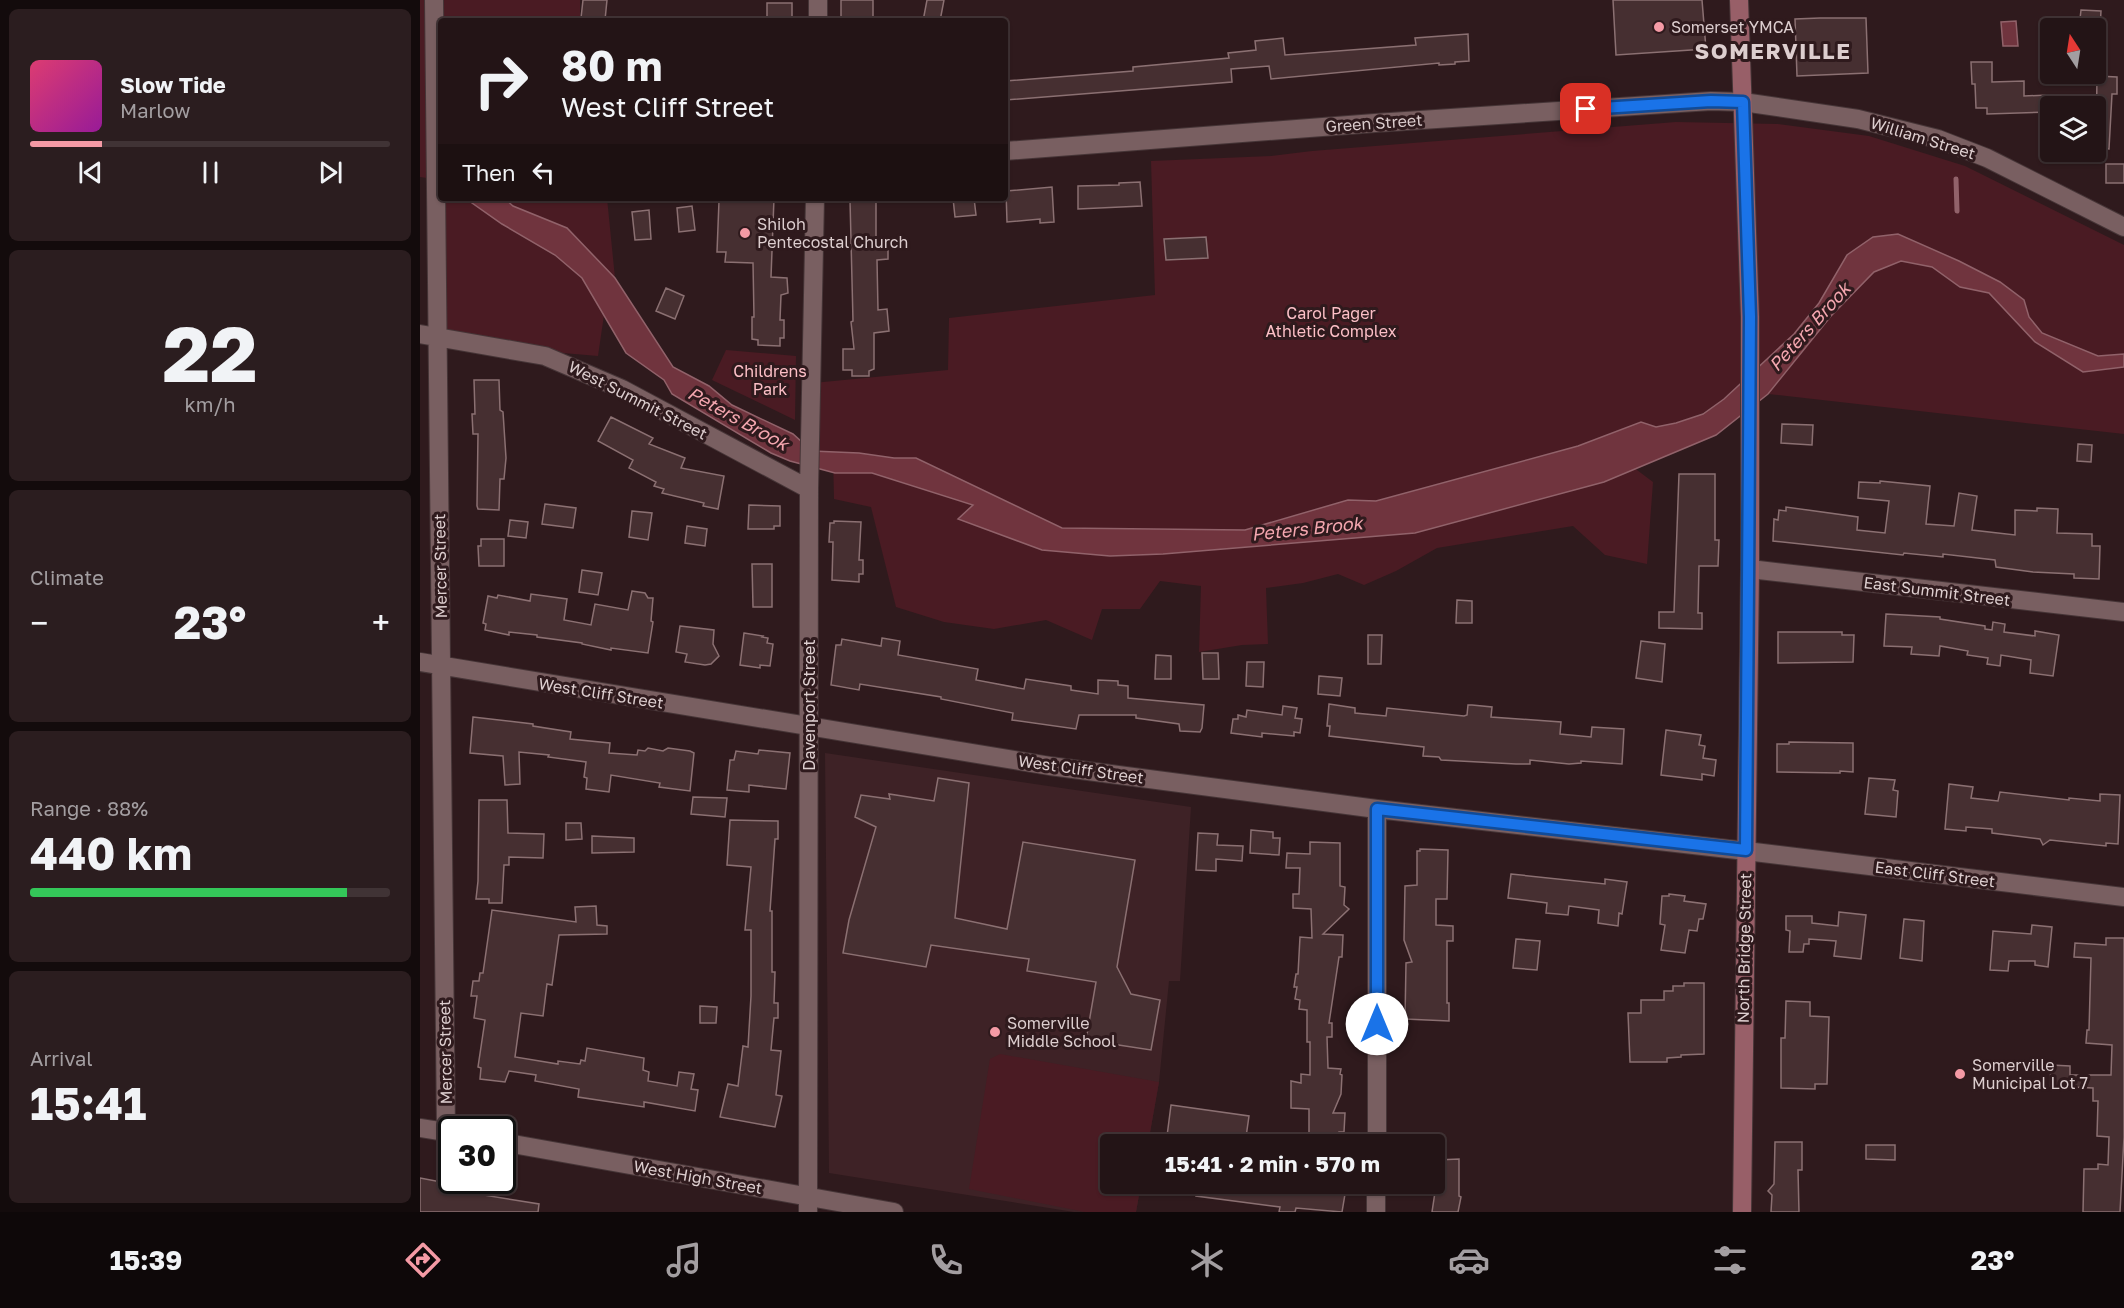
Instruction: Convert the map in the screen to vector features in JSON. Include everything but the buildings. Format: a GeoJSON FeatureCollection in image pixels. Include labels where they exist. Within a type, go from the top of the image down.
{"type":"FeatureCollection","features":[{"type":"Feature","properties":{"kind":"street","name":"Mercer Street"},"geometry":{"type":"LineString","coordinates":[[434,0],[438,81],[435,102],[437,189],[429,335],[441,666],[449,1116]]}},
{"type":"Feature","properties":{"kind":"street"},"geometry":{"type":"LineString","coordinates":[[818,0],[818,18]]}},
{"type":"Feature","properties":{"kind":"street","name":"North Bridge Street"},"geometry":{"type":"LineString","coordinates":[[1739,0],[1750,317],[1742,1212]]}},
{"type":"Feature","properties":{"kind":"street","name":"Green Street"},"geometry":{"type":"LineString","coordinates":[[1008,151],[1420,120],[1711,101],[1743,102]]}},
{"type":"Feature","properties":{"kind":"street","name":"William Street"},"geometry":{"type":"LineString","coordinates":[[1743,102],[1858,119],[1938,139],[1987,158],[2124,227]]}},
{"type":"Feature","properties":{"kind":"street","name":"Davenport Street"},"geometry":{"type":"LineString","coordinates":[[808,1204],[810,416],[815,201]]}},
{"type":"Feature","properties":{"kind":"street","name":"West Summit Street"},"geometry":{"type":"LineString","coordinates":[[429,335],[546,356],[563,362],[622,388],[810,481]]}},
{"type":"Feature","properties":{"kind":"street","name":"East Summit Street"},"geometry":{"type":"LineString","coordinates":[[1749,569],[2124,612]]}},
{"type":"Feature","properties":{"kind":"street","name":"West Cliff Street"},"geometry":{"type":"LineString","coordinates":[[420,662],[1050,766],[1377,809],[1746,850]]}},
{"type":"Feature","properties":{"kind":"street"},"geometry":{"type":"LineString","coordinates":[[1377,809],[1377,1134]]}},
{"type":"Feature","properties":{"kind":"street","name":"East Cliff Street"},"geometry":{"type":"LineString","coordinates":[[1746,850],[2124,897]]}},
{"type":"Feature","properties":{"kind":"street"},"geometry":{"type":"LineString","coordinates":[[420,1128],[438,1131]]}},
{"type":"Feature","properties":{"kind":"street","name":"West High Street"},"geometry":{"type":"LineString","coordinates":[[516,1145],[808,1204],[894,1212]]}},
{"type":"Feature","properties":{"kind":"street"},"geometry":{"type":"LineString","coordinates":[[1376,1194],[1376,1212]]}},
{"type":"Feature","properties":{"kind":"shaded area","name":"Somerville Middle School"},"geometry":{"type":"Polygon","coordinates":[[[825,753],[1191,807],[1180,981],[1169,981],[1159,1082],[1150,1134],[1100,1134],[1100,1194],[1139,1194],[1136,1212],[1074,1212],[829,1173],[825,753]]]}},
{"type":"Feature","properties":{"kind":"green space"},"geometry":{"type":"Polygon","coordinates":[[[420,0],[580,0],[580,18],[438,18],[438,201],[607,201],[615,278],[604,315],[598,356],[438,342],[434,179],[420,177],[420,0]]]}},
{"type":"Feature","properties":{"kind":"green space","name":"Carol Pager Athletic Complex"},"geometry":{"type":"Polygon","coordinates":[[[1676,122],[1778,124],[1869,136],[1965,166],[2124,245],[2124,354],[2098,356],[2042,333],[2029,317],[2024,300],[2000,282],[1898,234],[1847,256],[1819,303],[1794,334],[1724,399],[1703,413],[1676,423],[1656,427],[1641,422],[1597,440],[1653,482],[1647,564],[1605,555],[1573,526],[1437,548],[1396,571],[1364,585],[1338,574],[1303,583],[1266,588],[1268,644],[1242,645],[1199,652],[1201,586],[1160,581],[1140,609],[1102,609],[1092,640],[1046,620],[994,629],[944,622],[896,607],[871,507],[834,499],[833,453],[812,451],[813,383],[948,370],[949,318],[1155,295],[1151,161],[1271,156],[1676,122]]]}},
{"type":"Feature","properties":{"kind":"green space"},"geometry":{"type":"Polygon","coordinates":[[[1901,261],[1932,267],[1960,287],[1989,293],[2035,342],[2083,372],[2124,367],[2124,434],[1768,394],[1831,316],[1874,272],[1901,261]]]}},
{"type":"Feature","properties":{"kind":"green space","name":"Childrens Park"},"geometry":{"type":"Polygon","coordinates":[[[726,350],[796,356],[795,420],[712,380],[726,350]]]}},
{"type":"Feature","properties":{"kind":"green space"},"geometry":{"type":"Polygon","coordinates":[[[1000,1054],[1159,1082],[1150,1134],[1100,1134],[1100,1194],[1139,1194],[1136,1212],[1085,1212],[969,1189],[990,1059],[1000,1054]]]}},
{"type":"Feature","properties":{"kind":"water"},"geometry":{"type":"Polygon","coordinates":[[[2016,21],[2018,46],[2003,46],[2001,22],[2016,21]]]}},
{"type":"Feature","properties":{"kind":"water","name":"Peters Brook"},"geometry":{"type":"Polygon","coordinates":[[[469,201],[507,201],[513,206],[567,228],[615,278],[673,367],[709,386],[732,405],[793,434],[812,451],[916,458],[1062,528],[1245,530],[1348,500],[1376,501],[1578,446],[1641,422],[1656,427],[1703,414],[1724,399],[1794,334],[1819,303],[1847,255],[1873,237],[1898,234],[2000,282],[2024,300],[2029,317],[2042,333],[2098,356],[2124,354],[2124,367],[2083,372],[2035,342],[1989,293],[1960,287],[1932,267],[1901,261],[1874,272],[1831,316],[1768,394],[1716,435],[1604,482],[1415,533],[1163,554],[1110,556],[1042,550],[958,519],[973,505],[872,473],[835,473],[790,461],[771,453],[672,394],[664,380],[626,353],[582,278],[555,255],[502,224],[469,201]]]}},
{"type":"Feature","properties":{"kind":"waterway"},"geometry":{"type":"LineString","coordinates":[[1956,179],[1957,211]]}},
{"type":"Feature","properties":{"kind":"place","name":"Somerset YMCA"},"geometry":{"type":"Point","coordinates":[1659,27]}},
{"type":"Feature","properties":{"kind":"place","name":"Shiloh Pentecostal Church"},"geometry":{"type":"Point","coordinates":[745,233]}},
{"type":"Feature","properties":{"kind":"place","name":"Somerville Middle School"},"geometry":{"type":"Point","coordinates":[995,1032]}},
{"type":"Feature","properties":{"kind":"place","name":"Somerville Municipal Lot 7"},"geometry":{"type":"Point","coordinates":[1960,1074]}},
{"type":"Feature","properties":{"kind":"district","name":"SOMERVILLE"},"geometry":{"type":"Point","coordinates":[1773,51]}},
{"type":"Feature","properties":{"kind":"route"},"geometry":{"type":"LineString","coordinates":[[1377,1024],[1377,809],[1746,850],[1750,317],[1743,102],[1711,101],[1586,109]]}}]}
